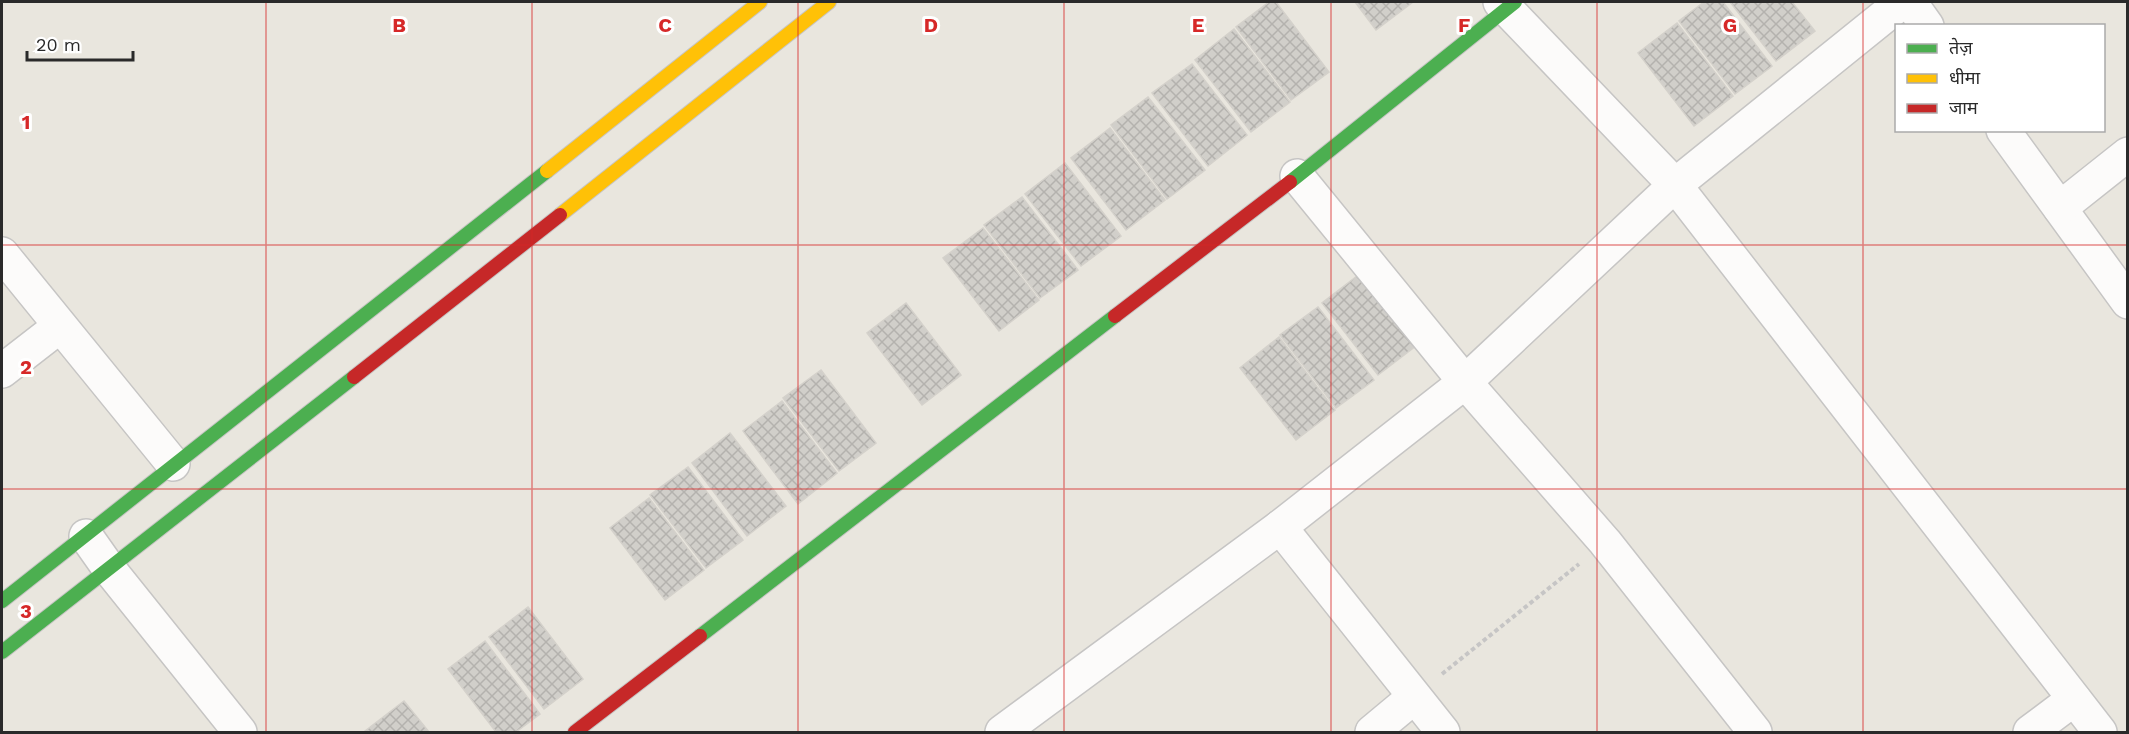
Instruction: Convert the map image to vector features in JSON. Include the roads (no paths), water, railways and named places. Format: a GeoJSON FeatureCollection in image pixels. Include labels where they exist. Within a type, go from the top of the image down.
{"type":"FeatureCollection","features":[{"type":"Feature","properties":{"kind":"street"},"geometry":{"type":"LineString","coordinates":[[2,601],[760,2]]}},
{"type":"Feature","properties":{"kind":"street"},"geometry":{"type":"LineString","coordinates":[[2,652],[110,570],[830,2]]}},
{"type":"Feature","properties":{"kind":"street"},"geometry":{"type":"LineString","coordinates":[[1002,732],[1280,527],[1465,382],[1675,185],[1902,2]]}},
{"type":"Feature","properties":{"kind":"street"},"geometry":{"type":"LineString","coordinates":[[1910,2],[1926,24]]}},
{"type":"Feature","properties":{"kind":"street"},"geometry":{"type":"LineString","coordinates":[[592,727],[1297,176],[1507,4],[1675,185],[2100,732]]}},
{"type":"Feature","properties":{"kind":"street"},"geometry":{"type":"LineString","coordinates":[[2004,132],[2127,302]]}},
{"type":"Feature","properties":{"kind":"street"},"geometry":{"type":"LineString","coordinates":[[2060,208],[2127,154]]}},
{"type":"Feature","properties":{"kind":"street"},"geometry":{"type":"LineString","coordinates":[[1297,176],[1465,382],[1605,542],[1755,732]]}},
{"type":"Feature","properties":{"kind":"street"},"geometry":{"type":"LineString","coordinates":[[2,254],[173,464]]}},
{"type":"Feature","properties":{"kind":"street"},"geometry":{"type":"LineString","coordinates":[[2,371],[60,326]]}},
{"type":"Feature","properties":{"kind":"street"},"geometry":{"type":"LineString","coordinates":[[1280,527],[1443,732]]}},
{"type":"Feature","properties":{"kind":"street"},"geometry":{"type":"LineString","coordinates":[[86,536],[110,570],[240,732]]}},
{"type":"Feature","properties":{"kind":"street"},"geometry":{"type":"LineString","coordinates":[[1372,732],[1413,697]]}},
{"type":"Feature","properties":{"kind":"street"},"geometry":{"type":"LineString","coordinates":[[2030,732],[2074,699]]}}]}
